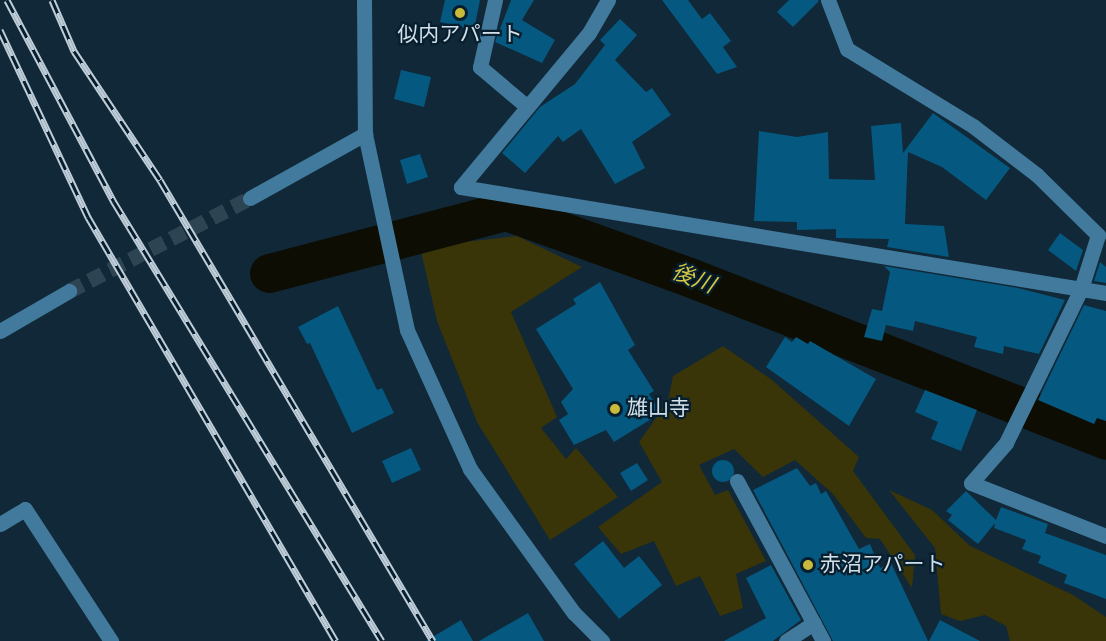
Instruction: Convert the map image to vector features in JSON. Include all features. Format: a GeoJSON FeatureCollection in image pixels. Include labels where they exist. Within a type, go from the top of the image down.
{"type":"FeatureCollection","features":[{"type":"Feature","properties":{"kind":"street"},"geometry":{"type":"LineString","coordinates":[[364,0],[365,134],[407,330],[470,469],[574,613],[602,641]]}},
{"type":"Feature","properties":{"kind":"street"},"geometry":{"type":"LineString","coordinates":[[495,0],[480,67],[525,105]]}},
{"type":"Feature","properties":{"kind":"street"},"geometry":{"type":"LineString","coordinates":[[608,0],[588,34],[525,105],[461,188],[1106,293]]}},
{"type":"Feature","properties":{"kind":"street"},"geometry":{"type":"LineString","coordinates":[[828,0],[847,49],[973,126],[1037,175],[1098,235],[1081,289],[1031,387],[1006,443],[971,483],[1106,536]]}},
{"type":"Feature","properties":{"kind":"street"},"geometry":{"type":"LineString","coordinates":[[250,198],[365,134]]}},
{"type":"Feature","properties":{"kind":"street"},"geometry":{"type":"LineString","coordinates":[[0,331],[69,291]]}},
{"type":"Feature","properties":{"kind":"street"},"geometry":{"type":"LineString","coordinates":[[737,481],[823,641]]}},
{"type":"Feature","properties":{"kind":"street"},"geometry":{"type":"LineString","coordinates":[[0,524],[25,509],[111,641]]}},
{"type":"Feature","properties":{"kind":"street"},"geometry":{"type":"LineString","coordinates":[[786,641],[814,623]]}},
{"type":"Feature","properties":{"kind":"shaded area"},"geometry":{"type":"Polygon","coordinates":[[[517,236],[582,267],[511,312],[557,417],[541,428],[566,459],[576,448],[618,497],[550,540],[477,422],[437,321],[420,247],[517,236]]]}},
{"type":"Feature","properties":{"kind":"shaded area"},"geometry":{"type":"Polygon","coordinates":[[[723,346],[772,380],[859,457],[853,471],[915,555],[912,588],[880,539],[866,538],[833,494],[795,460],[763,477],[734,449],[699,465],[715,495],[728,490],[766,561],[736,574],[743,608],[720,616],[700,576],[676,586],[654,541],[621,554],[598,527],[662,482],[639,442],[668,401],[673,376],[723,346]]]}},
{"type":"Feature","properties":{"kind":"shaded area"},"geometry":{"type":"Polygon","coordinates":[[[889,490],[932,510],[970,546],[1073,595],[1106,617],[1106,641],[1010,641],[1006,626],[985,615],[960,621],[941,614],[935,548],[889,490]]]}},
{"type":"Feature","properties":{"kind":"building","name":"似内アパート"},"geometry":{"type":"Polygon","coordinates":[[[445,0],[480,0],[474,30],[440,22],[445,0]]]}},
{"type":"Feature","properties":{"kind":"building"},"geometry":{"type":"Polygon","coordinates":[[[511,0],[534,0],[522,20],[555,40],[542,63],[495,42],[511,0]]]}},
{"type":"Feature","properties":{"kind":"building"},"geometry":{"type":"Polygon","coordinates":[[[662,0],[688,0],[702,19],[710,13],[731,41],[723,47],[737,67],[717,74],[662,0]]]}},
{"type":"Feature","properties":{"kind":"building"},"geometry":{"type":"Polygon","coordinates":[[[789,0],[819,1],[793,27],[777,12],[789,0]]]}},
{"type":"Feature","properties":{"kind":"building"},"geometry":{"type":"Polygon","coordinates":[[[620,19],[637,35],[615,60],[646,92],[652,88],[671,115],[632,142],[645,168],[615,184],[581,129],[563,142],[558,136],[525,173],[502,153],[540,107],[575,84],[605,45],[600,40],[620,19]]]}},
{"type":"Feature","properties":{"kind":"building"},"geometry":{"type":"Polygon","coordinates":[[[401,70],[431,77],[424,107],[394,99],[401,70]]]}},
{"type":"Feature","properties":{"kind":"building"},"geometry":{"type":"Polygon","coordinates":[[[933,113],[1010,168],[986,200],[942,167],[908,152],[905,224],[944,226],[949,257],[887,247],[889,239],[836,238],[836,229],[797,230],[797,222],[754,221],[759,131],[797,137],[828,132],[829,179],[875,180],[871,126],[901,123],[903,153],[933,113]]]}},
{"type":"Feature","properties":{"kind":"building"},"geometry":{"type":"Polygon","coordinates":[[[420,154],[428,177],[407,184],[400,160],[420,154]]]}},
{"type":"Feature","properties":{"kind":"building"},"geometry":{"type":"Polygon","coordinates":[[[1060,233],[1083,250],[1076,271],[1048,250],[1060,233]]]}},
{"type":"Feature","properties":{"kind":"building"},"geometry":{"type":"Polygon","coordinates":[[[1100,262],[1106,267],[1106,283],[1094,281],[1100,262]]]}},
{"type":"Feature","properties":{"kind":"building"},"geometry":{"type":"Polygon","coordinates":[[[884,266],[1018,288],[1065,300],[1039,354],[1004,346],[1003,354],[974,347],[977,337],[915,321],[913,331],[886,325],[882,341],[864,337],[872,309],[882,311],[890,272],[884,266]]]}},
{"type":"Feature","properties":{"kind":"building"},"geometry":{"type":"Polygon","coordinates":[[[600,282],[635,345],[628,350],[654,391],[649,394],[661,413],[614,442],[606,430],[574,445],[559,420],[568,414],[561,402],[573,389],[536,329],[576,304],[573,299],[600,282]]]}},
{"type":"Feature","properties":{"kind":"building"},"geometry":{"type":"Polygon","coordinates":[[[1084,305],[1106,311],[1106,421],[1097,418],[1094,424],[1038,400],[1084,305]]]}},
{"type":"Feature","properties":{"kind":"building"},"geometry":{"type":"Polygon","coordinates":[[[338,306],[377,390],[382,388],[394,413],[352,433],[310,343],[307,344],[298,327],[338,306]]]}},
{"type":"Feature","properties":{"kind":"building"},"geometry":{"type":"Polygon","coordinates":[[[785,337],[792,342],[796,337],[808,344],[810,341],[876,379],[849,426],[766,367],[785,337]]]}},
{"type":"Feature","properties":{"kind":"building"},"geometry":{"type":"Polygon","coordinates":[[[925,390],[977,410],[961,451],[931,439],[938,422],[915,412],[925,390]]]}},
{"type":"Feature","properties":{"kind":"building"},"geometry":{"type":"Polygon","coordinates":[[[411,448],[421,470],[392,483],[382,461],[411,448]]]}},
{"type":"Feature","properties":{"kind":"building"},"geometry":{"type":"Polygon","coordinates":[[[723,460],[731,463],[734,471],[731,479],[723,482],[715,479],[712,471],[715,463],[723,460]]]}},
{"type":"Feature","properties":{"kind":"building"},"geometry":{"type":"Polygon","coordinates":[[[637,463],[648,480],[631,491],[620,473],[637,463]]]}},
{"type":"Feature","properties":{"kind":"building"},"geometry":{"type":"Polygon","coordinates":[[[797,468],[810,486],[816,483],[821,494],[826,491],[859,549],[870,544],[880,568],[891,563],[928,641],[833,641],[753,490],[797,468]]]}},
{"type":"Feature","properties":{"kind":"building"},"geometry":{"type":"Polygon","coordinates":[[[966,491],[996,520],[1001,507],[1048,524],[1045,533],[1106,555],[1106,599],[1064,583],[1067,575],[1038,563],[1041,556],[1022,549],[1026,540],[994,528],[995,523],[978,544],[948,520],[952,515],[946,511],[966,491]]]}},
{"type":"Feature","properties":{"kind":"building"},"geometry":{"type":"Polygon","coordinates":[[[603,541],[624,568],[639,556],[662,585],[619,619],[574,564],[603,541]]]}},
{"type":"Feature","properties":{"kind":"building"},"geometry":{"type":"Polygon","coordinates":[[[771,565],[801,620],[773,641],[724,641],[766,618],[746,578],[771,565]]]}},
{"type":"Feature","properties":{"kind":"building"},"geometry":{"type":"Polygon","coordinates":[[[528,613],[544,641],[479,641],[528,613]]]}},
{"type":"Feature","properties":{"kind":"building"},"geometry":{"type":"Polygon","coordinates":[[[461,620],[473,641],[426,641],[461,620]]]}},
{"type":"Feature","properties":{"kind":"building"},"geometry":{"type":"Polygon","coordinates":[[[940,620],[980,641],[929,641],[940,620]]]}},
{"type":"Feature","properties":{"kind":"waterway","name":"後川"},"geometry":{"type":"LineString","coordinates":[[269,273],[506,211],[689,277],[1106,440]]}},
{"type":"Feature","properties":{"kind":"tunnel"},"geometry":{"type":"LineString","coordinates":[[69,291],[250,198]]}},
{"type":"Feature","properties":{"kind":"railway"},"geometry":{"type":"LineString","coordinates":[[7,0],[114,202],[382,641]]}},
{"type":"Feature","properties":{"kind":"railway"},"geometry":{"type":"LineString","coordinates":[[52,0],[74,51],[160,180],[433,641]]}},
{"type":"Feature","properties":{"kind":"railway"},"geometry":{"type":"LineString","coordinates":[[0,30],[88,217],[336,641]]}},
{"type":"Feature","properties":{"kind":"place","name":"似内アパート"},"geometry":{"type":"Point","coordinates":[460,13]}},
{"type":"Feature","properties":{"kind":"place","name":"雄山寺"},"geometry":{"type":"Point","coordinates":[615,409]}},
{"type":"Feature","properties":{"kind":"place","name":"赤沼アパート"},"geometry":{"type":"Point","coordinates":[808,565]}}]}
